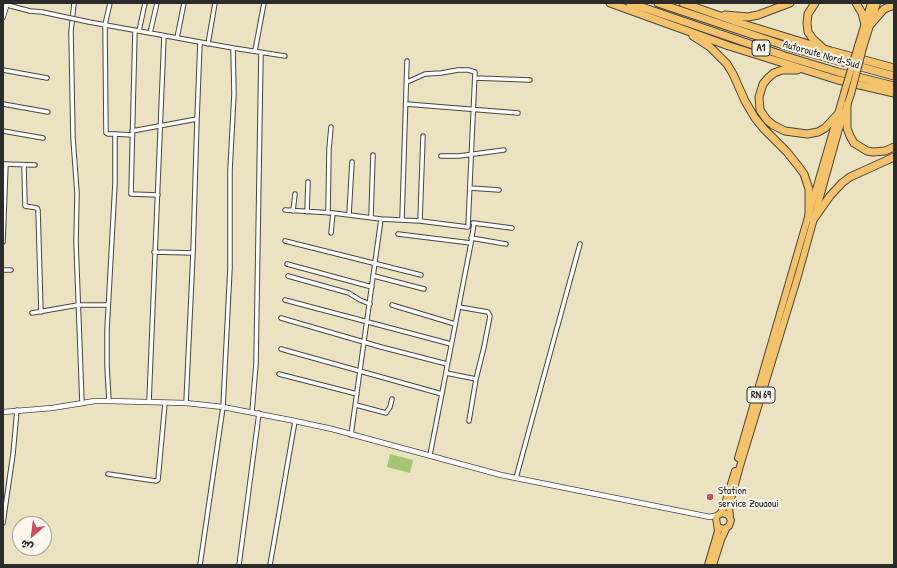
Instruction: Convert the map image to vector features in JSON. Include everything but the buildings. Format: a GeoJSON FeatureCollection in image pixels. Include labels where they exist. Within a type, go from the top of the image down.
{"type":"FeatureCollection","features":[{"type":"Feature","properties":{"kind":"highway"},"geometry":{"type":"LineString","coordinates":[[610,3],[729,46],[822,75]]}},
{"type":"Feature","properties":{"kind":"highway","name":"Autoroute Nord-Sud"},"geometry":{"type":"LineString","coordinates":[[630,3],[785,56],[838,72],[894,86]]}},
{"type":"Feature","properties":{"kind":"highway","name":"Autoroute Nord-Sud"},"geometry":{"type":"LineString","coordinates":[[658,3],[795,49],[894,76]]}},
{"type":"Feature","properties":{"kind":"highway"},"geometry":{"type":"LineString","coordinates":[[683,3],[740,23],[831,51],[894,68]]}},
{"type":"Feature","properties":{"kind":"highway"},"geometry":{"type":"LineString","coordinates":[[694,7],[725,15],[748,16],[769,12],[790,3]]}},
{"type":"Feature","properties":{"kind":"highway"},"geometry":{"type":"LineString","coordinates":[[815,3],[808,14],[808,32],[819,45],[831,51]]}},
{"type":"Feature","properties":{"kind":"highway"},"geometry":{"type":"LineString","coordinates":[[856,3],[868,25],[884,9],[894,5]]}},
{"type":"Feature","properties":{"kind":"highway","name":"RN 69"},"geometry":{"type":"LineString","coordinates":[[868,25],[871,3]]}},
{"type":"Feature","properties":{"kind":"highway","name":"RN 69"},"geometry":{"type":"LineString","coordinates":[[730,516],[729,507],[740,466],[798,276],[811,218],[839,113],[848,93],[868,25],[877,3]]}},
{"type":"Feature","properties":{"kind":"highway"},"geometry":{"type":"LineString","coordinates":[[662,22],[710,47],[727,64],[755,118],[787,152],[804,174],[809,189],[811,218]]}},
{"type":"Feature","properties":{"kind":"highway"},"geometry":{"type":"LineString","coordinates":[[839,113],[825,128],[818,132],[807,134],[785,131],[773,125],[762,114],[759,97],[760,92],[763,84],[774,73],[792,69],[804,70],[894,93]]}},
{"type":"Feature","properties":{"kind":"highway"},"geometry":{"type":"LineString","coordinates":[[876,89],[894,99]]}},
{"type":"Feature","properties":{"kind":"highway","name":"RN 69"},"geometry":{"type":"LineString","coordinates":[[719,514],[724,507],[811,218],[847,105],[848,93]]}},
{"type":"Feature","properties":{"kind":"highway"},"geometry":{"type":"LineString","coordinates":[[847,105],[847,128],[854,142],[867,151],[873,152],[885,151],[894,147]]}},
{"type":"Feature","properties":{"kind":"highway"},"geometry":{"type":"LineString","coordinates":[[811,218],[842,183],[850,177],[894,157]]}},
{"type":"Feature","properties":{"kind":"highway"},"geometry":{"type":"LineString","coordinates":[[708,565],[718,531],[716,518],[719,514],[726,514],[730,516],[730,524],[726,528],[713,565]]}},
{"type":"Feature","properties":{"kind":"highway"},"geometry":{"type":"LineString","coordinates":[[716,525],[721,529],[726,528]]}},
{"type":"Feature","properties":{"kind":"street"},"geometry":{"type":"LineString","coordinates":[[74,3],[71,32],[73,138],[77,194],[76,242],[82,403]]}},
{"type":"Feature","properties":{"kind":"street"},"geometry":{"type":"LineString","coordinates":[[110,3],[105,25],[106,133],[132,133],[197,118]]}},
{"type":"Feature","properties":{"kind":"street"},"geometry":{"type":"LineString","coordinates":[[145,3],[137,31],[132,133],[131,194],[158,195]]}},
{"type":"Feature","properties":{"kind":"street"},"geometry":{"type":"LineString","coordinates":[[150,33],[157,3]]}},
{"type":"Feature","properties":{"kind":"street"},"geometry":{"type":"LineString","coordinates":[[177,38],[184,3]]}},
{"type":"Feature","properties":{"kind":"street"},"geometry":{"type":"LineString","coordinates":[[208,44],[215,3]]}},
{"type":"Feature","properties":{"kind":"street"},"geometry":{"type":"LineString","coordinates":[[255,51],[264,3]]}},
{"type":"Feature","properties":{"kind":"street"},"geometry":{"type":"LineString","coordinates":[[3,17],[7,4],[30,11],[42,12],[208,44],[285,56]]}},
{"type":"Feature","properties":{"kind":"street"},"geometry":{"type":"LineString","coordinates":[[149,402],[164,36]]}},
{"type":"Feature","properties":{"kind":"street"},"geometry":{"type":"LineString","coordinates":[[186,403],[200,42]]}},
{"type":"Feature","properties":{"kind":"street"},"geometry":{"type":"LineString","coordinates":[[200,565],[224,407],[230,268],[230,178],[234,94],[233,48]]}},
{"type":"Feature","properties":{"kind":"street"},"geometry":{"type":"LineString","coordinates":[[252,412],[256,348],[261,52]]}},
{"type":"Feature","properties":{"kind":"street"},"geometry":{"type":"LineString","coordinates":[[402,219],[407,61]]}},
{"type":"Feature","properties":{"kind":"street"},"geometry":{"type":"LineString","coordinates":[[3,70],[47,78]]}},
{"type":"Feature","properties":{"kind":"street"},"geometry":{"type":"LineString","coordinates":[[407,82],[425,74],[441,74],[458,70],[475,72],[468,224]]}},
{"type":"Feature","properties":{"kind":"street"},"geometry":{"type":"LineString","coordinates":[[475,78],[530,80]]}},
{"type":"Feature","properties":{"kind":"street"},"geometry":{"type":"LineString","coordinates":[[3,104],[48,112]]}},
{"type":"Feature","properties":{"kind":"street"},"geometry":{"type":"LineString","coordinates":[[406,104],[518,113]]}},
{"type":"Feature","properties":{"kind":"street"},"geometry":{"type":"LineString","coordinates":[[328,213],[329,149],[331,127]]}},
{"type":"Feature","properties":{"kind":"street"},"geometry":{"type":"LineString","coordinates":[[3,131],[43,138]]}},
{"type":"Feature","properties":{"kind":"street"},"geometry":{"type":"LineString","coordinates":[[109,401],[107,366],[108,305],[115,183],[115,134]]}},
{"type":"Feature","properties":{"kind":"street"},"geometry":{"type":"LineString","coordinates":[[420,221],[423,136]]}},
{"type":"Feature","properties":{"kind":"street"},"geometry":{"type":"LineString","coordinates":[[441,156],[504,150]]}},
{"type":"Feature","properties":{"kind":"street"},"geometry":{"type":"LineString","coordinates":[[371,217],[373,156]]}},
{"type":"Feature","properties":{"kind":"street"},"geometry":{"type":"LineString","coordinates":[[349,215],[352,162]]}},
{"type":"Feature","properties":{"kind":"street"},"geometry":{"type":"LineString","coordinates":[[3,242],[4,164],[35,166]]}},
{"type":"Feature","properties":{"kind":"street"},"geometry":{"type":"LineString","coordinates":[[24,165],[26,206],[37,208],[38,210],[41,312]]}},
{"type":"Feature","properties":{"kind":"street"},"geometry":{"type":"LineString","coordinates":[[307,212],[308,182]]}},
{"type":"Feature","properties":{"kind":"street"},"geometry":{"type":"LineString","coordinates":[[470,188],[499,190]]}},
{"type":"Feature","properties":{"kind":"street"},"geometry":{"type":"LineString","coordinates":[[293,211],[295,194]]}},
{"type":"Feature","properties":{"kind":"street"},"geometry":{"type":"LineString","coordinates":[[285,210],[333,213],[382,219],[402,219],[512,228]]}},
{"type":"Feature","properties":{"kind":"street"},"geometry":{"type":"LineString","coordinates":[[331,233],[333,213]]}},
{"type":"Feature","properties":{"kind":"street"},"geometry":{"type":"LineString","coordinates":[[351,435],[382,219]]}},
{"type":"Feature","properties":{"kind":"street"},"geometry":{"type":"LineString","coordinates":[[430,455],[474,225]]}},
{"type":"Feature","properties":{"kind":"street"},"geometry":{"type":"LineString","coordinates":[[398,234],[471,243]]}},
{"type":"Feature","properties":{"kind":"street"},"geometry":{"type":"LineString","coordinates":[[471,238],[506,244]]}},
{"type":"Feature","properties":{"kind":"street"},"geometry":{"type":"LineString","coordinates":[[285,241],[422,275]]}},
{"type":"Feature","properties":{"kind":"street"},"geometry":{"type":"LineString","coordinates":[[516,478],[580,244]]}},
{"type":"Feature","properties":{"kind":"street"},"geometry":{"type":"LineString","coordinates":[[154,252],[193,253]]}},
{"type":"Feature","properties":{"kind":"street"},"geometry":{"type":"LineString","coordinates":[[287,264],[372,287]]}},
{"type":"Feature","properties":{"kind":"street"},"geometry":{"type":"LineString","coordinates":[[3,270],[11,270]]}},
{"type":"Feature","properties":{"kind":"street"},"geometry":{"type":"LineString","coordinates":[[288,276],[349,293],[370,304]]}},
{"type":"Feature","properties":{"kind":"street"},"geometry":{"type":"LineString","coordinates":[[374,276],[424,289]]}},
{"type":"Feature","properties":{"kind":"street"},"geometry":{"type":"LineString","coordinates":[[285,300],[451,344]]}},
{"type":"Feature","properties":{"kind":"street"},"geometry":{"type":"LineString","coordinates":[[32,314],[78,305],[108,305]]}},
{"type":"Feature","properties":{"kind":"street"},"geometry":{"type":"LineString","coordinates":[[392,305],[455,324]]}},
{"type":"Feature","properties":{"kind":"street"},"geometry":{"type":"LineString","coordinates":[[458,307],[488,312],[490,316],[476,379],[470,421]]}},
{"type":"Feature","properties":{"kind":"street"},"geometry":{"type":"LineString","coordinates":[[281,318],[447,364]]}},
{"type":"Feature","properties":{"kind":"street"},"geometry":{"type":"LineString","coordinates":[[281,349],[442,394]]}},
{"type":"Feature","properties":{"kind":"street"},"geometry":{"type":"LineString","coordinates":[[446,373],[476,379]]}},
{"type":"Feature","properties":{"kind":"street"},"geometry":{"type":"LineString","coordinates":[[279,374],[357,394]]}},
{"type":"Feature","properties":{"kind":"street"},"geometry":{"type":"LineString","coordinates":[[356,405],[386,412],[390,407],[392,398]]}},
{"type":"Feature","properties":{"kind":"street"},"geometry":{"type":"LineString","coordinates":[[3,412],[109,401],[186,403],[224,407],[295,421],[516,478],[710,517],[719,514]]}},
{"type":"Feature","properties":{"kind":"street"},"geometry":{"type":"LineString","coordinates":[[108,474],[156,482],[158,480],[165,403]]}},
{"type":"Feature","properties":{"kind":"street"},"geometry":{"type":"LineString","coordinates":[[3,523],[4,502],[17,410]]}},
{"type":"Feature","properties":{"kind":"street"},"geometry":{"type":"LineString","coordinates":[[239,565],[259,413]]}},
{"type":"Feature","properties":{"kind":"street"},"geometry":{"type":"LineString","coordinates":[[270,565],[295,421]]}},
{"type":"Feature","properties":{"kind":"street"},"geometry":{"type":"LineString","coordinates":[[710,517],[716,525]]}},
{"type":"Feature","properties":{"kind":"green space"},"geometry":{"type":"Polygon","coordinates":[[[390,454],[413,460],[410,473],[387,467],[390,454]]]}},
{"type":"Feature","properties":{"kind":"place","name":"Station service Zouaoui"},"geometry":{"type":"Point","coordinates":[710,497]}}]}
